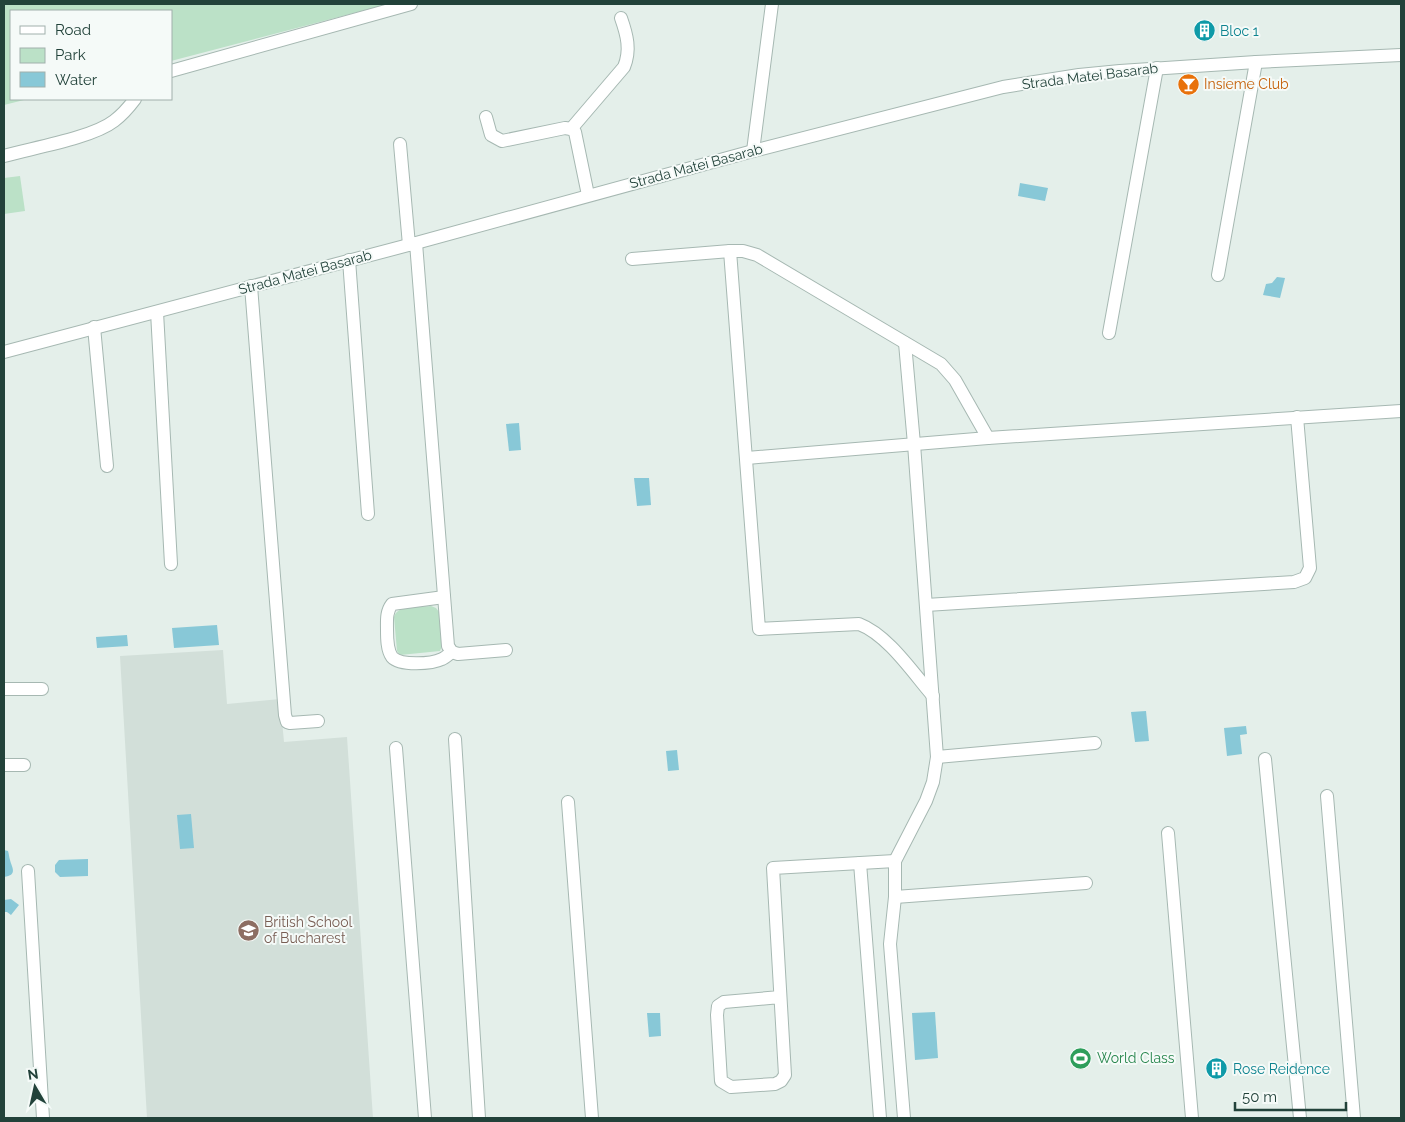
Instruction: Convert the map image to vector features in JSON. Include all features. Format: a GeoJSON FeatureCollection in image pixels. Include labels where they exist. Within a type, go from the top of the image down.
{"type":"FeatureCollection","features":[{"type":"Feature","properties":{"kind":"street"},"geometry":{"type":"LineString","coordinates":[[172,71],[411,4]]}},
{"type":"Feature","properties":{"kind":"street"},"geometry":{"type":"LineString","coordinates":[[753,151],[772,4]]}},
{"type":"Feature","properties":{"kind":"street"},"geometry":{"type":"LineString","coordinates":[[571,129],[624,67],[628,57],[627,34],[621,18]]}},
{"type":"Feature","properties":{"kind":"street","name":"Strada Matei Basarab"},"geometry":{"type":"LineString","coordinates":[[4,352],[413,244],[753,151],[1003,87],[1079,75],[1158,68],[1401,55]]}},
{"type":"Feature","properties":{"kind":"street"},"geometry":{"type":"LineString","coordinates":[[1218,275],[1256,62]]}},
{"type":"Feature","properties":{"kind":"street"},"geometry":{"type":"LineString","coordinates":[[1109,333],[1158,68]]}},
{"type":"Feature","properties":{"kind":"street"},"geometry":{"type":"LineString","coordinates":[[4,156],[96,132],[113,122],[126,111],[134,100]]}},
{"type":"Feature","properties":{"kind":"street"},"geometry":{"type":"LineString","coordinates":[[486,117],[491,135],[502,141],[565,128],[575,132],[588,195]]}},
{"type":"Feature","properties":{"kind":"street"},"geometry":{"type":"LineString","coordinates":[[400,144],[413,244],[448,646],[452,652],[458,654],[506,650]]}},
{"type":"Feature","properties":{"kind":"street"},"geometry":{"type":"LineString","coordinates":[[632,259],[743,251],[757,255],[941,364],[956,380],[988,438]]}},
{"type":"Feature","properties":{"kind":"street"},"geometry":{"type":"LineString","coordinates":[[730,252],[759,629],[859,624],[870,628],[891,648],[933,696]]}},
{"type":"Feature","properties":{"kind":"street"},"geometry":{"type":"LineString","coordinates":[[349,260],[368,514]]}},
{"type":"Feature","properties":{"kind":"street"},"geometry":{"type":"LineString","coordinates":[[252,286],[285,716],[287,722],[290,723],[318,721]]}},
{"type":"Feature","properties":{"kind":"street"},"geometry":{"type":"LineString","coordinates":[[157,312],[170,564]]}},
{"type":"Feature","properties":{"kind":"street"},"geometry":{"type":"LineString","coordinates":[[94,327],[107,466]]}},
{"type":"Feature","properties":{"kind":"street"},"geometry":{"type":"LineString","coordinates":[[904,1118],[890,944],[895,897],[895,861],[926,801],[933,782],[937,757],[905,343]]}},
{"type":"Feature","properties":{"kind":"street"},"geometry":{"type":"LineString","coordinates":[[747,458],[988,438],[1401,411]]}},
{"type":"Feature","properties":{"kind":"street"},"geometry":{"type":"LineString","coordinates":[[926,605],[1294,582],[1305,578],[1310,568],[1297,417]]}},
{"type":"Feature","properties":{"kind":"street"},"geometry":{"type":"LineString","coordinates":[[444,597],[392,604],[387,610],[389,651],[397,661],[406,663],[442,660],[452,652]]}},
{"type":"Feature","properties":{"kind":"street"},"geometry":{"type":"LineString","coordinates":[[4,690],[42,689]]}},
{"type":"Feature","properties":{"kind":"street"},"geometry":{"type":"LineString","coordinates":[[455,739],[479,1118]]}},
{"type":"Feature","properties":{"kind":"street"},"geometry":{"type":"LineString","coordinates":[[937,757],[1095,743]]}},
{"type":"Feature","properties":{"kind":"street"},"geometry":{"type":"LineString","coordinates":[[396,748],[425,1118]]}},
{"type":"Feature","properties":{"kind":"street"},"geometry":{"type":"LineString","coordinates":[[1266,759],[1300,1118]]}},
{"type":"Feature","properties":{"kind":"street"},"geometry":{"type":"LineString","coordinates":[[4,765],[24,764]]}},
{"type":"Feature","properties":{"kind":"street"},"geometry":{"type":"LineString","coordinates":[[1327,796],[1354,1118]]}},
{"type":"Feature","properties":{"kind":"street"},"geometry":{"type":"LineString","coordinates":[[568,802],[592,1118]]}},
{"type":"Feature","properties":{"kind":"street"},"geometry":{"type":"LineString","coordinates":[[1168,833],[1192,1118]]}},
{"type":"Feature","properties":{"kind":"street"},"geometry":{"type":"LineString","coordinates":[[780,997],[724,1002],[718,1006],[721,1081],[725,1085],[731,1087],[775,1084],[781,1081],[785,1075],[773,868],[895,861]]}},
{"type":"Feature","properties":{"kind":"street"},"geometry":{"type":"LineString","coordinates":[[860,863],[880,1118]]}},
{"type":"Feature","properties":{"kind":"street"},"geometry":{"type":"LineString","coordinates":[[28,871],[43,1118]]}},
{"type":"Feature","properties":{"kind":"street"},"geometry":{"type":"LineString","coordinates":[[895,897],[1086,883]]}},
{"type":"Feature","properties":{"kind":"shaded area","name":"British School of Bucharest"},"geometry":{"type":"Polygon","coordinates":[[[223,650],[227,704],[280,699],[284,742],[347,737],[373,1118],[147,1118],[120,656],[223,650]]]}},
{"type":"Feature","properties":{"kind":"green space"},"geometry":{"type":"Polygon","coordinates":[[[4,4],[388,4],[172,61],[172,10],[10,10],[10,100],[24,100],[4,105],[4,4]]]}},
{"type":"Feature","properties":{"kind":"green space"},"geometry":{"type":"Polygon","coordinates":[[[20,176],[25,211],[4,214],[4,178],[20,176]]]}},
{"type":"Feature","properties":{"kind":"green space"},"geometry":{"type":"Polygon","coordinates":[[[431,606],[439,612],[442,646],[440,651],[400,655],[397,651],[394,617],[396,613],[404,608],[431,606]]]}},
{"type":"Feature","properties":{"kind":"water"},"geometry":{"type":"Polygon","coordinates":[[[1020,183],[1048,188],[1045,201],[1018,196],[1020,183]]]}},
{"type":"Feature","properties":{"kind":"water"},"geometry":{"type":"Polygon","coordinates":[[[1277,277],[1285,278],[1280,298],[1263,295],[1266,284],[1272,283],[1277,277]]]}},
{"type":"Feature","properties":{"kind":"water"},"geometry":{"type":"Polygon","coordinates":[[[519,423],[521,450],[509,451],[506,424],[519,423]]]}},
{"type":"Feature","properties":{"kind":"water"},"geometry":{"type":"Polygon","coordinates":[[[634,478],[649,478],[651,505],[637,506],[634,478]]]}},
{"type":"Feature","properties":{"kind":"water"},"geometry":{"type":"Polygon","coordinates":[[[217,625],[219,645],[174,648],[172,628],[217,625]]]}},
{"type":"Feature","properties":{"kind":"water"},"geometry":{"type":"Polygon","coordinates":[[[127,635],[128,646],[97,648],[96,637],[127,635]]]}},
{"type":"Feature","properties":{"kind":"water"},"geometry":{"type":"Polygon","coordinates":[[[1146,711],[1149,741],[1135,742],[1131,712],[1146,711]]]}},
{"type":"Feature","properties":{"kind":"water"},"geometry":{"type":"Polygon","coordinates":[[[1246,726],[1247,734],[1240,735],[1242,754],[1227,756],[1224,728],[1246,726]]]}},
{"type":"Feature","properties":{"kind":"water"},"geometry":{"type":"Polygon","coordinates":[[[677,750],[679,770],[668,771],[666,751],[677,750]]]}},
{"type":"Feature","properties":{"kind":"water"},"geometry":{"type":"Polygon","coordinates":[[[191,814],[194,848],[180,849],[177,815],[191,814]]]}},
{"type":"Feature","properties":{"kind":"water"},"geometry":{"type":"Polygon","coordinates":[[[4,850],[8,851],[13,873],[4,877],[4,850]]]}},
{"type":"Feature","properties":{"kind":"water"},"geometry":{"type":"Polygon","coordinates":[[[88,859],[88,876],[60,877],[55,872],[55,865],[59,860],[88,859]]]}},
{"type":"Feature","properties":{"kind":"water"},"geometry":{"type":"Polygon","coordinates":[[[11,899],[19,905],[11,915],[4,912],[4,900],[11,899]]]}},
{"type":"Feature","properties":{"kind":"water"},"geometry":{"type":"Polygon","coordinates":[[[935,1012],[938,1058],[915,1060],[912,1013],[935,1012]]]}},
{"type":"Feature","properties":{"kind":"water"},"geometry":{"type":"Polygon","coordinates":[[[647,1013],[660,1013],[661,1036],[649,1037],[647,1013]]]}},
{"type":"Feature","properties":{"kind":"place","name":"Bloc 1"},"geometry":{"type":"Point","coordinates":[1204,31]}},
{"type":"Feature","properties":{"kind":"place","name":"Insieme Club"},"geometry":{"type":"Point","coordinates":[1188,84]}},
{"type":"Feature","properties":{"kind":"place","name":"British School of Bucharest"},"geometry":{"type":"Point","coordinates":[248,930]}},
{"type":"Feature","properties":{"kind":"place","name":"World Class"},"geometry":{"type":"Point","coordinates":[1081,1058]}},
{"type":"Feature","properties":{"kind":"place","name":"Rose Reidence"},"geometry":{"type":"Point","coordinates":[1217,1069]}}]}
